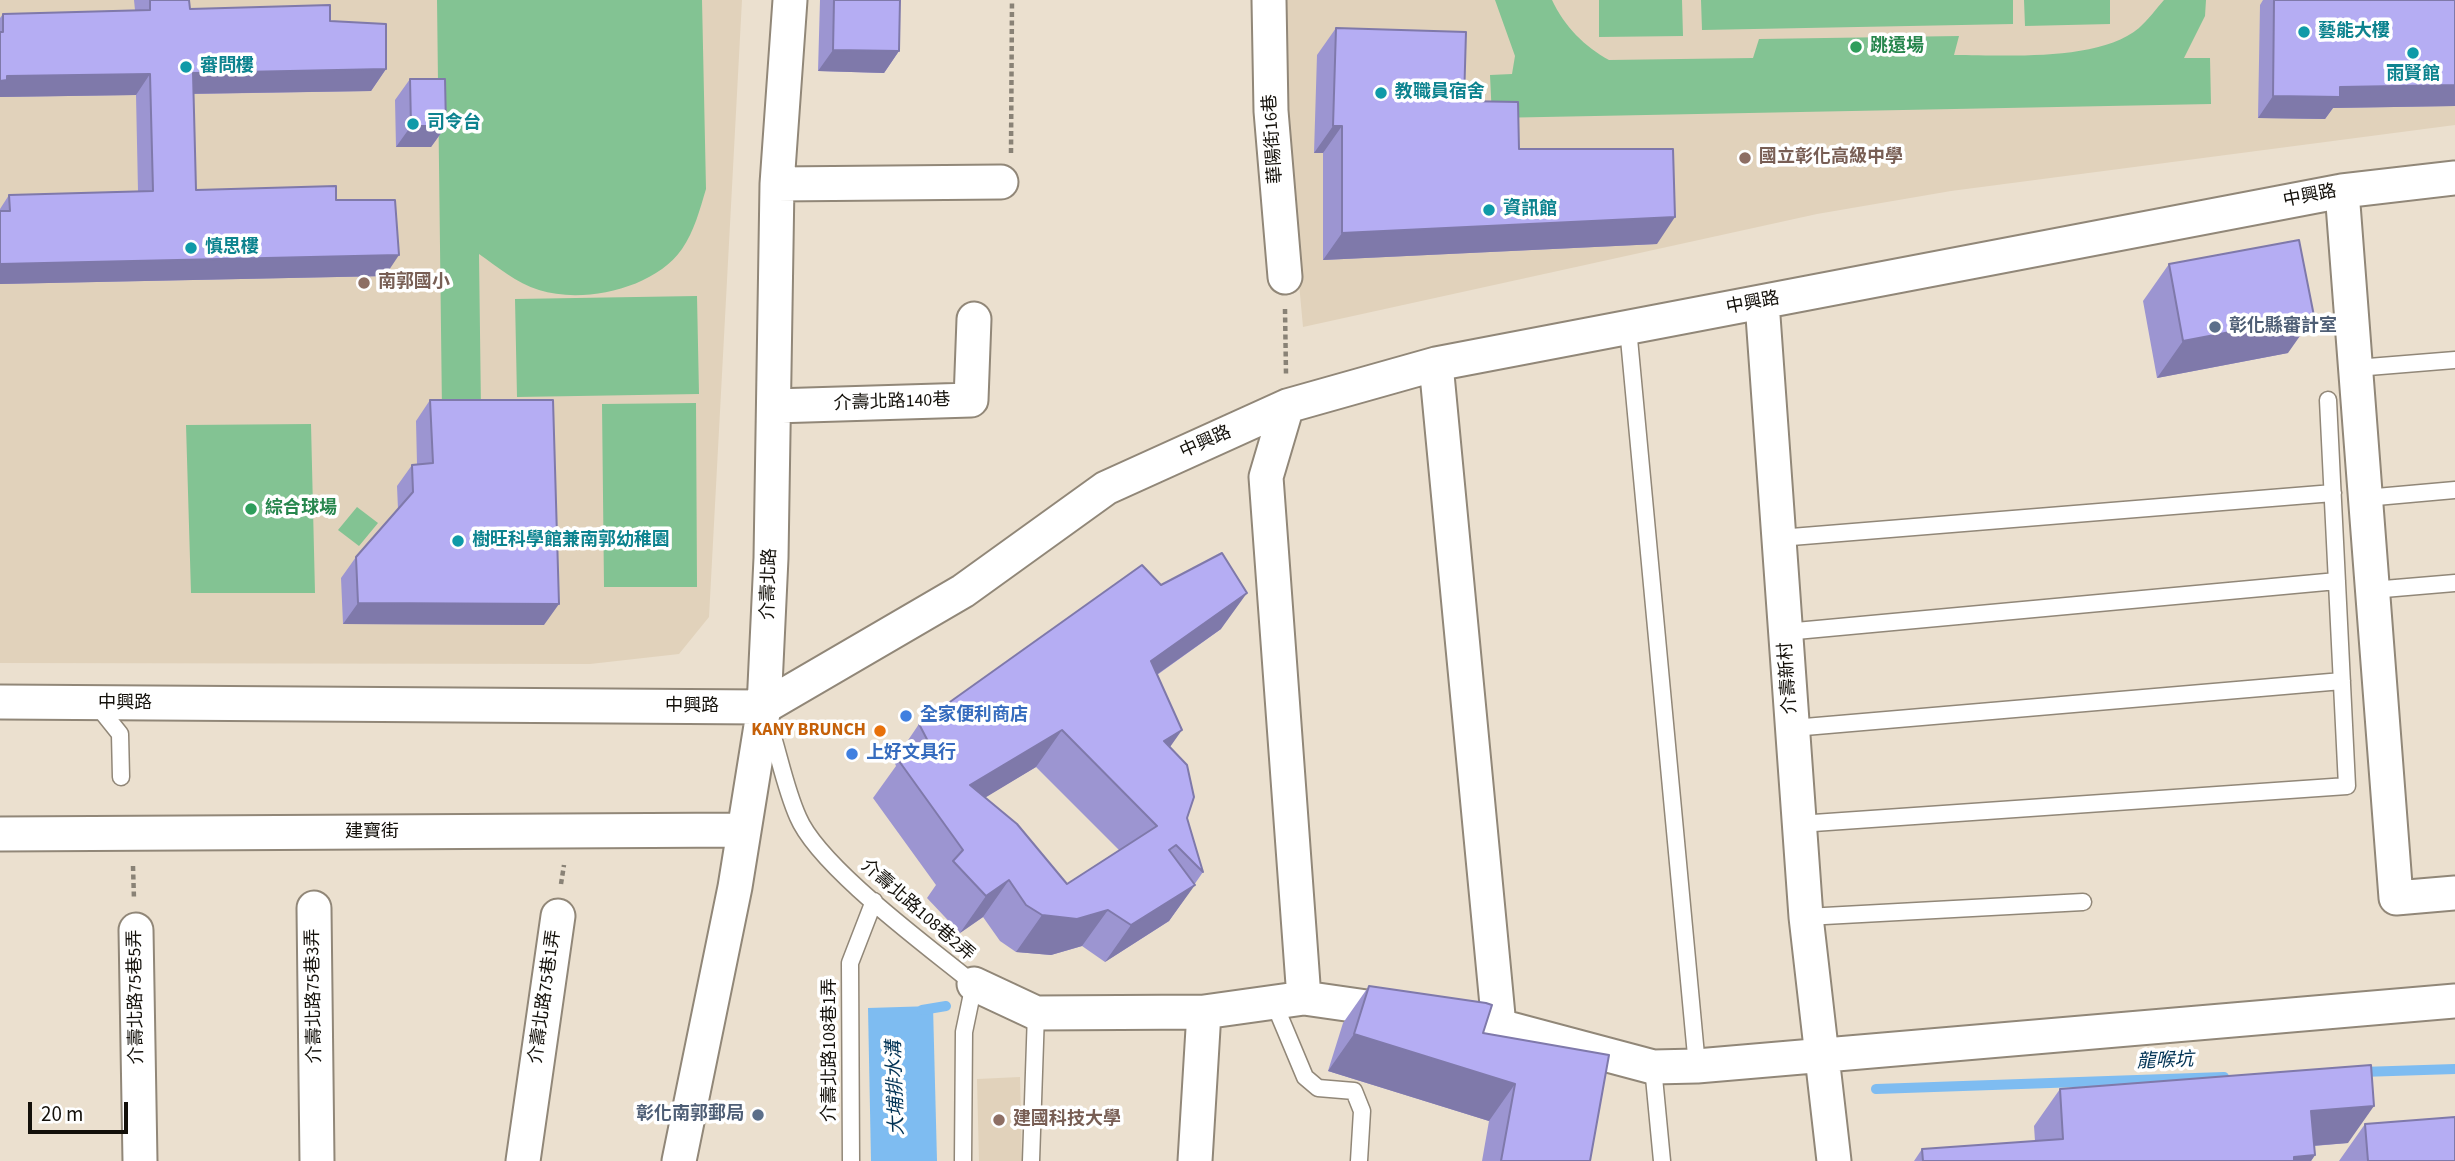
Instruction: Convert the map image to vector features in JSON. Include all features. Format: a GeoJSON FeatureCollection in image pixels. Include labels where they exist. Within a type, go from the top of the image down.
{"type":"FeatureCollection","features":[{"type":"Feature","properties":{"kind":"street","name":"介壽北路"},"geometry":{"type":"LineString","coordinates":[[679,1161],[735,887],[764,707],[774,406],[777,184],[790,0]]}},
{"type":"Feature","properties":{"kind":"street","name":"華陽街16巷"},"geometry":{"type":"LineString","coordinates":[[1269,0],[1271,111],[1285,277]]}},
{"type":"Feature","properties":{"kind":"street","name":"中興路"},"geometry":{"type":"LineString","coordinates":[[0,702],[764,707],[963,591],[1106,488],[1287,406],[1436,364],[2342,191],[2455,178]]}},
{"type":"Feature","properties":{"kind":"street"},"geometry":{"type":"LineString","coordinates":[[777,184],[1000,183]]}},
{"type":"Feature","properties":{"kind":"street"},"geometry":{"type":"LineString","coordinates":[[2342,191],[2396,898],[2455,893]]}},
{"type":"Feature","properties":{"kind":"street","name":"介壽新村"},"geometry":{"type":"LineString","coordinates":[[1762,302],[1806,917],[1824,1054],[1834,1161]]}},
{"type":"Feature","properties":{"kind":"street","name":"介壽北路140巷"},"geometry":{"type":"LineString","coordinates":[[774,406],[971,400],[974,319]]}},
{"type":"Feature","properties":{"kind":"street"},"geometry":{"type":"LineString","coordinates":[[1436,364],[1499,1026]]}},
{"type":"Feature","properties":{"kind":"street"},"geometry":{"type":"LineString","coordinates":[[1287,406],[1266,477],[1289,1000]]}},
{"type":"Feature","properties":{"kind":"street","name":"建寶街"},"geometry":{"type":"LineString","coordinates":[[0,834],[743,830]]}},
{"type":"Feature","properties":{"kind":"street","name":"介壽北路75巷3弄"},"geometry":{"type":"LineString","coordinates":[[314,908],[317,1161]]}},
{"type":"Feature","properties":{"kind":"street","name":"介壽北路75巷1弄"},"geometry":{"type":"LineString","coordinates":[[523,1161],[558,916]]}},
{"type":"Feature","properties":{"kind":"street","name":"介壽北路75巷5弄"},"geometry":{"type":"LineString","coordinates":[[136,930],[140,1161]]}},
{"type":"Feature","properties":{"kind":"street"},"geometry":{"type":"LineString","coordinates":[[974,984],[1036,1013],[1204,1012],[1289,1000],[1499,1026],[1653,1067],[1697,1066],[2455,1001]]}},
{"type":"Feature","properties":{"kind":"street"},"geometry":{"type":"LineString","coordinates":[[1195,1161],[1204,1012]]}},
{"type":"Feature","properties":{"kind":"lane"},"geometry":{"type":"LineString","coordinates":[[1628,328],[1697,1066]]}},
{"type":"Feature","properties":{"kind":"lane"},"geometry":{"type":"LineString","coordinates":[[2356,368],[2455,360]]}},
{"type":"Feature","properties":{"kind":"lane"},"geometry":{"type":"LineString","coordinates":[[1799,824],[2347,786],[2328,400]]}},
{"type":"Feature","properties":{"kind":"lane"},"geometry":{"type":"LineString","coordinates":[[2365,498],[2455,490]]}},
{"type":"Feature","properties":{"kind":"lane"},"geometry":{"type":"LineString","coordinates":[[1779,538],[2333,493]]}},
{"type":"Feature","properties":{"kind":"lane"},"geometry":{"type":"LineString","coordinates":[[1786,632],[2337,581]]}},
{"type":"Feature","properties":{"kind":"lane"},"geometry":{"type":"LineString","coordinates":[[2372,590],[2455,583]]}},
{"type":"Feature","properties":{"kind":"lane"},"geometry":{"type":"LineString","coordinates":[[1793,728],[2342,681]]}},
{"type":"Feature","properties":{"kind":"lane"},"geometry":{"type":"LineString","coordinates":[[96,704],[120,734],[121,777]]}},
{"type":"Feature","properties":{"kind":"lane","name":"介壽北路108巷2弄"},"geometry":{"type":"LineString","coordinates":[[764,707],[799,819],[824,855],[874,901],[974,984],[964,1032],[963,1161]]}},
{"type":"Feature","properties":{"kind":"lane","name":"介壽北路108巷1弄"},"geometry":{"type":"LineString","coordinates":[[851,1161],[850,963],[874,901]]}},
{"type":"Feature","properties":{"kind":"lane"},"geometry":{"type":"LineString","coordinates":[[1806,917],[2083,902]]}},
{"type":"Feature","properties":{"kind":"lane"},"geometry":{"type":"LineString","coordinates":[[1289,1000],[1305,1077],[1318,1088],[1354,1091],[1362,1111],[1359,1161]]}},
{"type":"Feature","properties":{"kind":"lane"},"geometry":{"type":"LineString","coordinates":[[1031,1161],[1036,1013]]}},
{"type":"Feature","properties":{"kind":"lane"},"geometry":{"type":"LineString","coordinates":[[1653,1067],[1662,1161]]}},
{"type":"Feature","properties":{"kind":"path"},"geometry":{"type":"LineString","coordinates":[[1000,183],[1011,159],[1012,0]]}},
{"type":"Feature","properties":{"kind":"path"},"geometry":{"type":"LineString","coordinates":[[1285,277],[1287,406]]}},
{"type":"Feature","properties":{"kind":"path","name":"介壽北路75巷1弄"},"geometry":{"type":"LineString","coordinates":[[558,916],[567,832]]}},
{"type":"Feature","properties":{"kind":"path","name":"介壽北路75巷5弄"},"geometry":{"type":"LineString","coordinates":[[131,833],[136,930]]}},
{"type":"Feature","properties":{"kind":"shaded area","name":"南郭國小"},"geometry":{"type":"Polygon","coordinates":[[[0,0],[742,0],[709,617],[679,654],[590,664],[0,663],[0,0]]]}},
{"type":"Feature","properties":{"kind":"shaded area","name":"國立彰化高級中學"},"geometry":{"type":"Polygon","coordinates":[[[1282,0],[2455,0],[2455,125],[1951,191],[1817,214],[1303,327],[1284,119],[1282,0]]]}},
{"type":"Feature","properties":{"kind":"shaded area","name":"建國科技大學"},"geometry":{"type":"Polygon","coordinates":[[[1020,1077],[1022,1161],[979,1161],[977,1079],[1020,1077]]]}},
{"type":"Feature","properties":{"kind":"green space"},"geometry":{"type":"Polygon","coordinates":[[[437,0],[702,0],[706,189],[686,242],[670,263],[654,274],[617,290],[596,294],[557,294],[539,290],[508,274],[479,254],[481,411],[442,411],[437,0]]]}},
{"type":"Feature","properties":{"kind":"green space"},"geometry":{"type":"Polygon","coordinates":[[[1495,0],[1552,0],[1576,35],[1609,60],[1753,58],[1759,39],[1959,36],[1954,55],[2050,54],[2100,47],[2122,39],[2139,28],[2164,0],[2206,0],[2205,16],[2184,58],[2210,58],[2211,104],[1492,118],[1490,75],[1512,74],[1515,56],[1495,0]]]}},
{"type":"Feature","properties":{"kind":"green space"},"geometry":{"type":"Polygon","coordinates":[[[1599,0],[1682,0],[1683,36],[1599,37],[1599,0]]]}},
{"type":"Feature","properties":{"kind":"green space"},"geometry":{"type":"Polygon","coordinates":[[[1701,0],[2013,0],[2013,24],[1702,30],[1701,0]]]}},
{"type":"Feature","properties":{"kind":"green space"},"geometry":{"type":"Polygon","coordinates":[[[2024,0],[2110,0],[2110,24],[2025,26],[2024,0]]]}},
{"type":"Feature","properties":{"kind":"green space"},"geometry":{"type":"Polygon","coordinates":[[[697,296],[699,394],[517,397],[515,299],[697,296]]]}},
{"type":"Feature","properties":{"kind":"green space"},"geometry":{"type":"Polygon","coordinates":[[[696,403],[697,587],[604,587],[602,404],[696,403]]]}},
{"type":"Feature","properties":{"kind":"green space","name":"綜合球場"},"geometry":{"type":"Polygon","coordinates":[[[311,424],[315,593],[191,593],[186,425],[311,424]]]}},
{"type":"Feature","properties":{"kind":"green space"},"geometry":{"type":"Polygon","coordinates":[[[357,507],[378,523],[359,546],[338,530],[357,507]]]}},
{"type":"Feature","properties":{"kind":"water","name":"大埔排水溝"},"geometry":{"type":"Polygon","coordinates":[[[933,1006],[937,1161],[871,1161],[868,1008],[933,1006]]]}},
{"type":"Feature","properties":{"kind":"building"},"geometry":{"type":"Polygon","coordinates":[[[150,0],[189,0],[190,9],[330,5],[330,21],[386,24],[386,69],[193,73],[196,190],[336,186],[336,200],[395,200],[399,255],[0,264],[0,211],[10,211],[9,195],[153,191],[150,74],[7,76],[7,80],[0,81],[0,32],[3,32],[3,14],[150,10],[150,0]]]}},
{"type":"Feature","properties":{"kind":"building"},"geometry":{"type":"Polygon","coordinates":[[[834,0],[900,0],[899,51],[833,50],[834,0]]]}},
{"type":"Feature","properties":{"kind":"building"},"geometry":{"type":"Polygon","coordinates":[[[2274,0],[2455,0],[2455,85],[2340,87],[2340,97],[2273,96],[2274,0]]]}},
{"type":"Feature","properties":{"kind":"building"},"geometry":{"type":"Polygon","coordinates":[[[1336,28],[1466,32],[1464,101],[1518,102],[1519,149],[1673,149],[1675,217],[1342,233],[1342,126],[1333,126],[1336,28]]]}},
{"type":"Feature","properties":{"kind":"building"},"geometry":{"type":"Polygon","coordinates":[[[410,79],[445,79],[446,126],[411,126],[410,79]]]}},
{"type":"Feature","properties":{"kind":"building"},"geometry":{"type":"Polygon","coordinates":[[[2299,240],[2314,316],[2183,341],[2169,264],[2299,240]]]}},
{"type":"Feature","properties":{"kind":"building","name":"樹旺科學館兼南郭幼稚園"},"geometry":{"type":"Polygon","coordinates":[[[430,400],[553,400],[559,604],[358,603],[356,557],[413,492],[412,465],[433,463],[430,400]]]}},
{"type":"Feature","properties":{"kind":"building"},"geometry":{"type":"Polygon","coordinates":[[[1222,553],[1247,593],[1151,661],[1182,730],[1164,741],[1187,765],[1194,797],[1187,818],[1203,872],[1176,845],[1169,850],[1195,885],[1131,925],[1108,910],[1077,919],[1042,915],[1026,905],[1009,880],[986,896],[953,861],[963,850],[899,761],[931,747],[919,724],[1142,565],[1161,585],[1222,553]],[[1062,730],[970,785],[1017,824],[1067,884],[1157,826],[1062,730]]]}},
{"type":"Feature","properties":{"kind":"building"},"geometry":{"type":"Polygon","coordinates":[[[1369,986],[1486,1003],[1492,1005],[1483,1033],[1609,1055],[1590,1161],[1501,1161],[1515,1084],[1354,1034],[1369,986]]]}},
{"type":"Feature","properties":{"kind":"building"},"geometry":{"type":"Polygon","coordinates":[[[2371,1065],[2374,1106],[2311,1111],[2315,1155],[2294,1157],[2294,1161],[1923,1161],[1922,1149],[2063,1139],[2060,1089],[2371,1065]]]}},
{"type":"Feature","properties":{"kind":"building"},"geometry":{"type":"Polygon","coordinates":[[[2455,1117],[2455,1161],[2368,1161],[2365,1124],[2455,1117]]]}},
{"type":"Feature","properties":{"kind":"waterway","name":"龍喉坑"},"geometry":{"type":"LineString","coordinates":[[922,1010],[946,1006]]}},
{"type":"Feature","properties":{"kind":"waterway","name":"龍喉坑"},"geometry":{"type":"LineString","coordinates":[[2361,1072],[2455,1069]]}},
{"type":"Feature","properties":{"kind":"waterway","name":"龍喉坑"},"geometry":{"type":"LineString","coordinates":[[1876,1089],[2224,1077]]}},
{"type":"Feature","properties":{"kind":"place","name":"藝能大樓"},"geometry":{"type":"Point","coordinates":[2304,32]}},
{"type":"Feature","properties":{"kind":"place","name":"跳遠場"},"geometry":{"type":"Point","coordinates":[1856,47]}},
{"type":"Feature","properties":{"kind":"place","name":"雨賢館"},"geometry":{"type":"Point","coordinates":[2413,53]}},
{"type":"Feature","properties":{"kind":"place","name":"審問樓"},"geometry":{"type":"Point","coordinates":[186,67]}},
{"type":"Feature","properties":{"kind":"place","name":"教職員宿舍"},"geometry":{"type":"Point","coordinates":[1381,93]}},
{"type":"Feature","properties":{"kind":"place","name":"司令台"},"geometry":{"type":"Point","coordinates":[413,124]}},
{"type":"Feature","properties":{"kind":"place","name":"國立彰化高級中學"},"geometry":{"type":"Point","coordinates":[1745,158]}},
{"type":"Feature","properties":{"kind":"place","name":"資訊館"},"geometry":{"type":"Point","coordinates":[1489,210]}},
{"type":"Feature","properties":{"kind":"place","name":"慎思樓"},"geometry":{"type":"Point","coordinates":[191,248]}},
{"type":"Feature","properties":{"kind":"place","name":"南郭國小"},"geometry":{"type":"Point","coordinates":[364,283]}},
{"type":"Feature","properties":{"kind":"place","name":"彰化縣審計室"},"geometry":{"type":"Point","coordinates":[2215,327]}},
{"type":"Feature","properties":{"kind":"place","name":"綜合球場"},"geometry":{"type":"Point","coordinates":[251,509]}},
{"type":"Feature","properties":{"kind":"place","name":"樹旺科學館兼南郭幼稚園"},"geometry":{"type":"Point","coordinates":[458,541]}},
{"type":"Feature","properties":{"kind":"place","name":"全家便利商店"},"geometry":{"type":"Point","coordinates":[906,716]}},
{"type":"Feature","properties":{"kind":"place","name":"KANY BRUNCH"},"geometry":{"type":"Point","coordinates":[880,731]}},
{"type":"Feature","properties":{"kind":"place","name":"上好文具行"},"geometry":{"type":"Point","coordinates":[852,754]}},
{"type":"Feature","properties":{"kind":"place","name":"彰化南郭郵局"},"geometry":{"type":"Point","coordinates":[758,1115]}},
{"type":"Feature","properties":{"kind":"place","name":"建國科技大學"},"geometry":{"type":"Point","coordinates":[999,1120]}}]}
